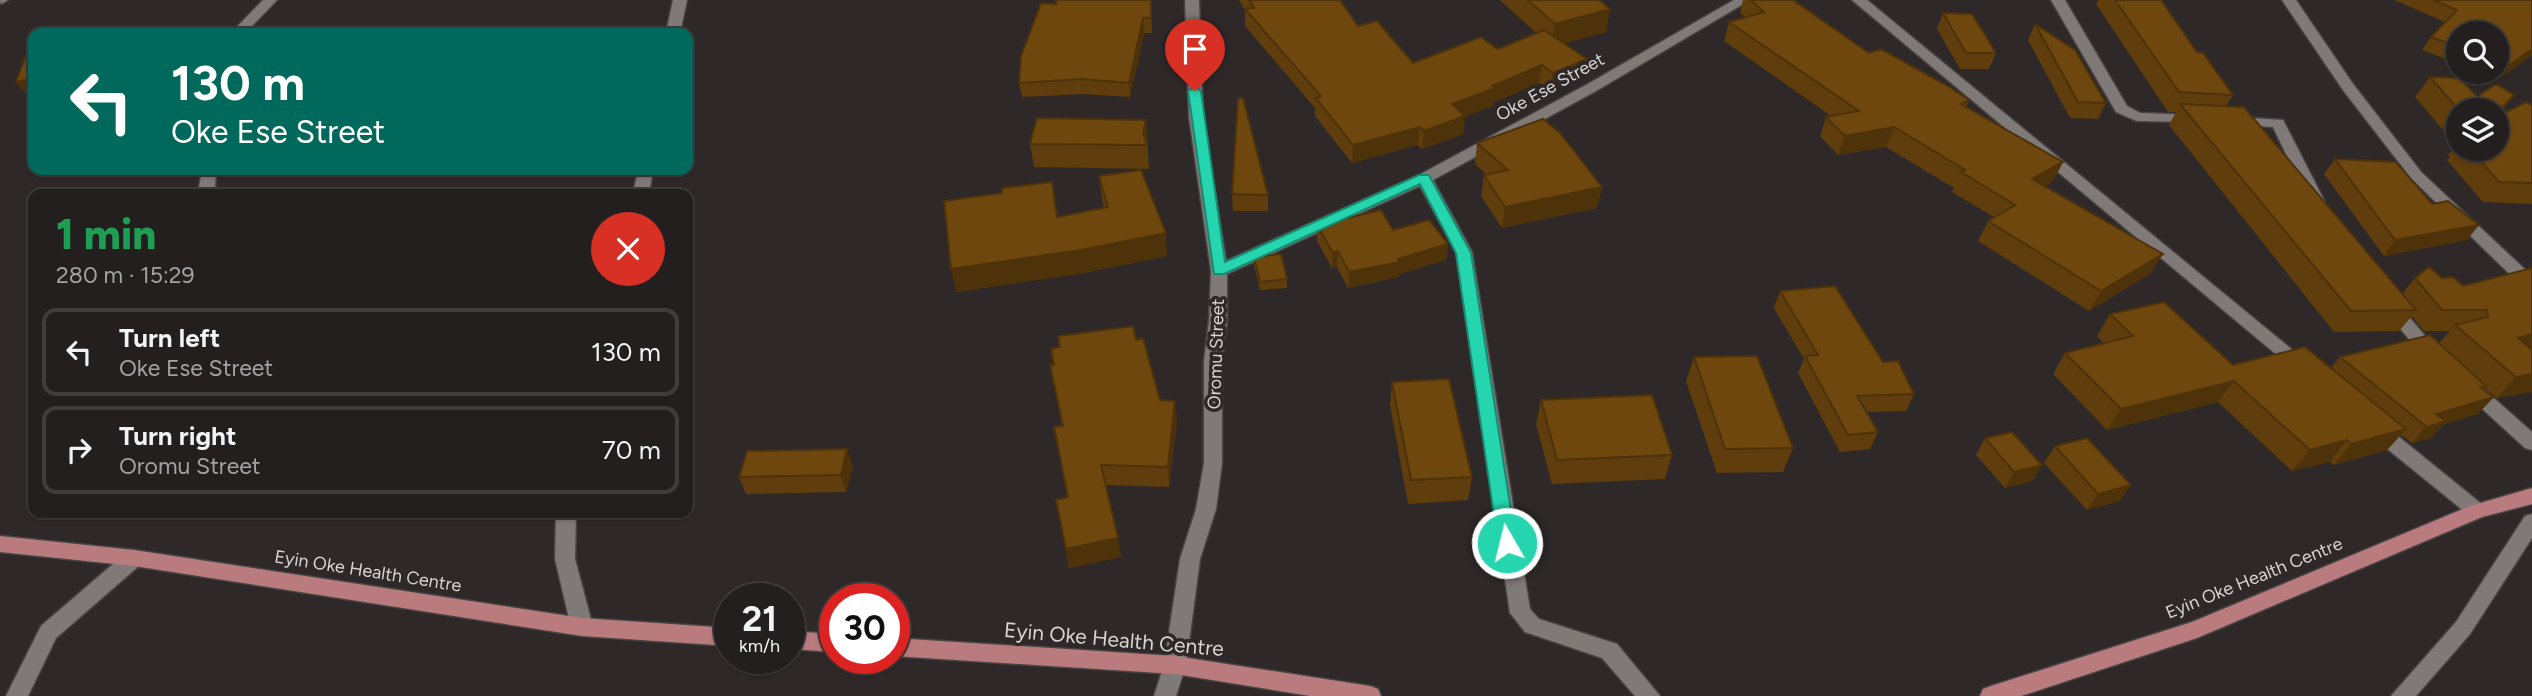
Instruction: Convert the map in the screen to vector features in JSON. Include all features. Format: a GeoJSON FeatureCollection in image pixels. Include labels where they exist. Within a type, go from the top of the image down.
{"type":"FeatureCollection","features":[{"type":"Feature","properties":{"kind":"main road","name":"Eyin Oke Health Centre"},"geometry":{"type":"LineString","coordinates":[[1991,696],[2197,629],[2477,512],[2532,496]]}},
{"type":"Feature","properties":{"kind":"main road","name":"Eyin Oke Health Centre"},"geometry":{"type":"LineString","coordinates":[[0,544],[134,558],[582,627],[714,636]]}},
{"type":"Feature","properties":{"kind":"main road","name":"Eyin Oke Health Centre"},"geometry":{"type":"LineString","coordinates":[[910,648],[1175,665],[1370,696]]}},
{"type":"Feature","properties":{"kind":"street"},"geometry":{"type":"LineString","coordinates":[[243,28],[270,0]]}},
{"type":"Feature","properties":{"kind":"street","name":"Oromu Street"},"geometry":{"type":"LineString","coordinates":[[1165,696],[1175,665],[1190,559],[1206,509],[1213,463],[1213,361],[1219,271],[1196,117],[1192,0]]}},
{"type":"Feature","properties":{"kind":"street","name":"Oke Ese Street"},"geometry":{"type":"LineString","coordinates":[[1219,271],[1424,178],[1591,88],[1744,0]]}},
{"type":"Feature","properties":{"kind":"street"},"geometry":{"type":"LineString","coordinates":[[1859,0],[2317,379]]}},
{"type":"Feature","properties":{"kind":"street"},"geometry":{"type":"LineString","coordinates":[[2058,0],[2121,109],[2137,117],[2278,123],[2323,215]]}},
{"type":"Feature","properties":{"kind":"street"},"geometry":{"type":"LineString","coordinates":[[2288,0],[2348,88],[2416,175],[2532,286]]}},
{"type":"Feature","properties":{"kind":"street"},"geometry":{"type":"LineString","coordinates":[[674,28],[678,1]]}},
{"type":"Feature","properties":{"kind":"street"},"geometry":{"type":"LineString","coordinates":[[1424,178],[1464,253],[1520,613],[1532,626],[1609,650],[1649,696]]}},
{"type":"Feature","properties":{"kind":"street"},"geometry":{"type":"LineString","coordinates":[[2377,290],[2429,352],[2532,443]]}},
{"type":"Feature","properties":{"kind":"street"},"geometry":{"type":"LineString","coordinates":[[2360,414],[2477,512]]}},
{"type":"Feature","properties":{"kind":"street"},"geometry":{"type":"LineString","coordinates":[[566,518],[565,559],[582,627]]}},
{"type":"Feature","properties":{"kind":"street"},"geometry":{"type":"LineString","coordinates":[[2402,696],[2463,628],[2532,522]]}},
{"type":"Feature","properties":{"kind":"street"},"geometry":{"type":"LineString","coordinates":[[17,696],[48,632],[134,558]]}},
{"type":"Feature","properties":{"kind":"building"},"geometry":{"type":"Polygon","coordinates":[[[1056,0],[1151,0],[1151,18],[1143,18],[1129,83],[1082,79],[1019,83],[1021,56],[1041,3],[1056,4],[1056,0]]]}},
{"type":"Feature","properties":{"kind":"building"},"geometry":{"type":"Polygon","coordinates":[[[1249,0],[1340,0],[1358,26],[1377,21],[1413,63],[1481,37],[1498,49],[1544,30],[1587,59],[1553,73],[1542,65],[1492,86],[1496,88],[1452,104],[1465,116],[1424,131],[1420,127],[1353,145],[1316,98],[1321,96],[1245,9],[1254,8],[1249,0]]]}},
{"type":"Feature","properties":{"kind":"building"},"geometry":{"type":"Polygon","coordinates":[[[1528,0],[1599,0],[1610,9],[1555,24],[1528,0]]]}},
{"type":"Feature","properties":{"kind":"building"},"geometry":{"type":"Polygon","coordinates":[[[1751,0],[1793,0],[1869,53],[1881,49],[1948,86],[1969,100],[1961,104],[2063,162],[2032,179],[2163,254],[2101,291],[1988,221],[2015,205],[1961,172],[1965,170],[1894,127],[1845,136],[1826,117],[1859,111],[1729,22],[1764,12],[1751,0]]]}},
{"type":"Feature","properties":{"kind":"building"},"geometry":{"type":"Polygon","coordinates":[[[2115,0],[2161,0],[2197,52],[2203,53],[2233,95],[2179,92],[2115,0]]]}},
{"type":"Feature","properties":{"kind":"building"},"geometry":{"type":"Polygon","coordinates":[[[2433,0],[2532,0],[2532,49],[2509,65],[2509,21],[2446,21],[2457,10],[2433,0]]]}},
{"type":"Feature","properties":{"kind":"building"},"geometry":{"type":"Polygon","coordinates":[[[1943,13],[1972,14],[1996,53],[1966,53],[1943,13]]]}},
{"type":"Feature","properties":{"kind":"building"},"geometry":{"type":"Polygon","coordinates":[[[2446,21],[2446,42],[2431,37],[2446,21]]]}},
{"type":"Feature","properties":{"kind":"building"},"geometry":{"type":"Polygon","coordinates":[[[2035,24],[2075,50],[2106,103],[2078,102],[2035,24]]]}},
{"type":"Feature","properties":{"kind":"building"},"geometry":{"type":"Polygon","coordinates":[[[28,49],[28,79],[16,82],[28,49]]]}},
{"type":"Feature","properties":{"kind":"building"},"geometry":{"type":"Polygon","coordinates":[[[2430,77],[2446,78],[2446,84],[2465,84],[2477,97],[2496,84],[2514,95],[2509,100],[2509,98],[2448,98],[2430,77]]]}},
{"type":"Feature","properties":{"kind":"building"},"geometry":{"type":"Polygon","coordinates":[[[1238,98],[1243,98],[1268,195],[1232,194],[1238,98]]]}},
{"type":"Feature","properties":{"kind":"building"},"geometry":{"type":"Polygon","coordinates":[[[2526,102],[2532,105],[2532,183],[2499,182],[2481,161],[2509,161],[2509,111],[2526,102]]]}},
{"type":"Feature","properties":{"kind":"building"},"geometry":{"type":"Polygon","coordinates":[[[2180,104],[2244,107],[2416,310],[2351,311],[2180,104]]]}},
{"type":"Feature","properties":{"kind":"building"},"geometry":{"type":"Polygon","coordinates":[[[1037,118],[1146,120],[1143,133],[1147,145],[1030,144],[1037,118]]]}},
{"type":"Feature","properties":{"kind":"building"},"geometry":{"type":"Polygon","coordinates":[[[1543,119],[1560,133],[1602,187],[1505,207],[1484,175],[1508,170],[1477,143],[1543,119]]]}},
{"type":"Feature","properties":{"kind":"building"},"geometry":{"type":"Polygon","coordinates":[[[2335,159],[2396,162],[2432,204],[2448,201],[2479,225],[2395,240],[2335,159]]]}},
{"type":"Feature","properties":{"kind":"building"},"geometry":{"type":"Polygon","coordinates":[[[1141,170],[1166,233],[1081,250],[951,269],[944,201],[1002,193],[1002,188],[1052,182],[1057,217],[1108,207],[1099,176],[1141,170]]]}},
{"type":"Feature","properties":{"kind":"building"},"geometry":{"type":"Polygon","coordinates":[[[1381,210],[1393,230],[1429,220],[1448,244],[1398,259],[1400,262],[1349,272],[1338,251],[1333,253],[1317,225],[1381,210]]]}},
{"type":"Feature","properties":{"kind":"building"},"geometry":{"type":"Polygon","coordinates":[[[1281,254],[1287,279],[1260,282],[1254,257],[1281,254]]]}},
{"type":"Feature","properties":{"kind":"building"},"geometry":{"type":"Polygon","coordinates":[[[2429,267],[2442,278],[2453,277],[2463,286],[2532,268],[2532,334],[2518,338],[2532,350],[2532,374],[2516,377],[2455,325],[2488,317],[2487,310],[2442,310],[2415,278],[2429,267]]]}},
{"type":"Feature","properties":{"kind":"building"},"geometry":{"type":"Polygon","coordinates":[[[1835,286],[1883,362],[1898,361],[1914,394],[1857,396],[1878,432],[1848,435],[1805,356],[1818,355],[1780,291],[1835,286]]]}},
{"type":"Feature","properties":{"kind":"building"},"geometry":{"type":"Polygon","coordinates":[[[2164,302],[2233,365],[2305,347],[2406,429],[2351,444],[2347,440],[2310,450],[2234,381],[2121,409],[2065,353],[2133,336],[2110,314],[2164,302]]]}},
{"type":"Feature","properties":{"kind":"building"},"geometry":{"type":"Polygon","coordinates":[[[1133,326],[1136,340],[1143,338],[1160,400],[1175,401],[1168,467],[1101,465],[1118,538],[1066,549],[1056,500],[1068,497],[1054,427],[1063,426],[1050,365],[1054,365],[1051,349],[1060,347],[1058,336],[1133,326]]]}},
{"type":"Feature","properties":{"kind":"building"},"geometry":{"type":"Polygon","coordinates":[[[2430,335],[2486,386],[2480,387],[2494,397],[2436,414],[2446,421],[2427,427],[2340,357],[2430,335]]]}},
{"type":"Feature","properties":{"kind":"building"},"geometry":{"type":"Polygon","coordinates":[[[1757,356],[1793,448],[1725,449],[1694,357],[1757,356]]]}},
{"type":"Feature","properties":{"kind":"building"},"geometry":{"type":"Polygon","coordinates":[[[1449,379],[1472,477],[1411,480],[1392,382],[1449,379]]]}},
{"type":"Feature","properties":{"kind":"building"},"geometry":{"type":"Polygon","coordinates":[[[1652,395],[1672,455],[1557,460],[1541,400],[1652,395]]]}},
{"type":"Feature","properties":{"kind":"building"},"geometry":{"type":"Polygon","coordinates":[[[2012,432],[2042,465],[2014,472],[1985,438],[2012,432]]]}},
{"type":"Feature","properties":{"kind":"building"},"geometry":{"type":"Polygon","coordinates":[[[2087,438],[2131,485],[2098,494],[2055,446],[2087,438]]]}},
{"type":"Feature","properties":{"kind":"building"},"geometry":{"type":"Polygon","coordinates":[[[847,449],[841,475],[739,477],[747,451],[847,449]]]}},
{"type":"Feature","properties":{"kind":"route"},"geometry":{"type":"LineString","coordinates":[[1195,91],[1196,117],[1219,271],[1424,178],[1464,253],[1507,543]]}}]}
